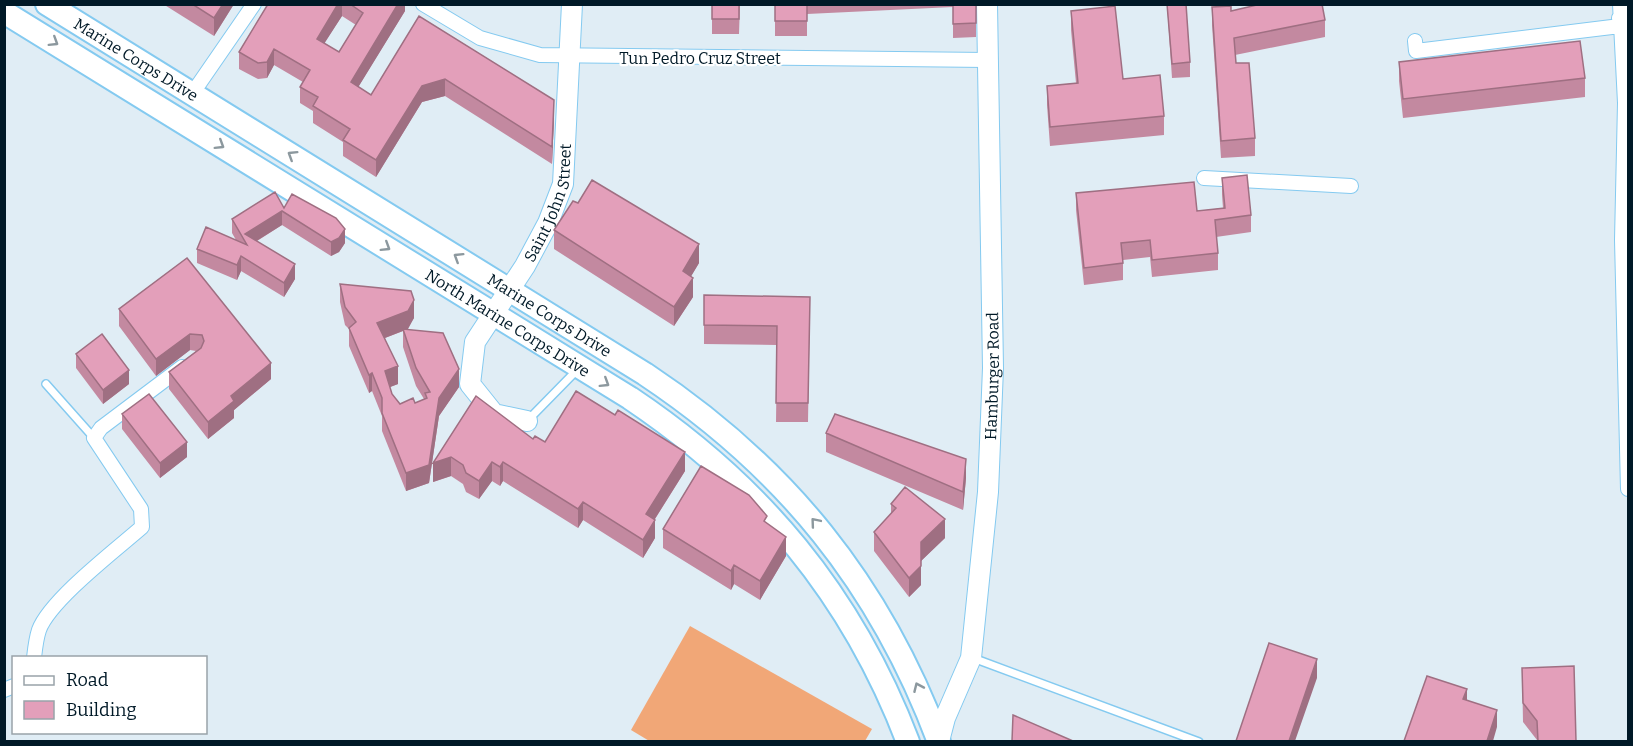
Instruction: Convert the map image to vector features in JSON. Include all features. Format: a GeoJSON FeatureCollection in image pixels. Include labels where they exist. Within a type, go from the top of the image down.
{"type":"FeatureCollection","features":[{"type":"Feature","properties":{"kind":"main road","name":"Marine Corps Drive"},"geometry":{"type":"LineString","coordinates":[[46,4],[511,290],[681,398],[741,446],[785,488],[847,564],[890,630],[909,668],[939,741]]}},
{"type":"Feature","properties":{"kind":"main road","name":"North Marine Corps Drive"},"geometry":{"type":"LineString","coordinates":[[5,12],[579,367],[694,444],[722,468],[777,523],[823,582],[864,645],[908,741]]}},
{"type":"Feature","properties":{"kind":"street"},"geometry":{"type":"LineString","coordinates":[[5,12],[10,4]]}},
{"type":"Feature","properties":{"kind":"street"},"geometry":{"type":"LineString","coordinates":[[192,94],[254,4]]}},
{"type":"Feature","properties":{"kind":"street","name":"Tun Pedro Cruz Street"},"geometry":{"type":"LineString","coordinates":[[423,4],[480,38],[540,55],[987,60]]}},
{"type":"Feature","properties":{"kind":"street","name":"Saint John Street"},"geometry":{"type":"LineString","coordinates":[[527,421],[494,414],[470,384],[475,342],[511,290],[548,223],[563,184],[572,4]]}},
{"type":"Feature","properties":{"kind":"street","name":"Hamburger Road"},"geometry":{"type":"LineString","coordinates":[[939,741],[945,718],[971,658],[992,434],[993,297],[987,4]]}},
{"type":"Feature","properties":{"kind":"street"},"geometry":{"type":"LineString","coordinates":[[1618,4],[1623,32],[1627,103],[1622,240],[1629,489]]}},
{"type":"Feature","properties":{"kind":"street"},"geometry":{"type":"LineString","coordinates":[[1415,41],[1416,51],[1623,32]]}},
{"type":"Feature","properties":{"kind":"street"},"geometry":{"type":"LineString","coordinates":[[1204,178],[1351,186]]}},
{"type":"Feature","properties":{"kind":"street"},"geometry":{"type":"LineString","coordinates":[[33,656],[40,628],[60,601],[97,564],[142,527],[141,509],[94,438],[101,428],[195,358]]}},
{"type":"Feature","properties":{"kind":"lane"},"geometry":{"type":"LineString","coordinates":[[527,421],[579,367]]}},
{"type":"Feature","properties":{"kind":"lane"},"geometry":{"type":"LineString","coordinates":[[46,384],[94,438]]}},
{"type":"Feature","properties":{"kind":"lane"},"geometry":{"type":"LineString","coordinates":[[971,658],[1199,741]]}},
{"type":"Feature","properties":{"kind":"shaded area"},"geometry":{"type":"Polygon","coordinates":[[[690,626],[872,729],[865,741],[651,742],[631,730],[690,626]]]}},
{"type":"Feature","properties":{"kind":"building"},"geometry":{"type":"Polygon","coordinates":[[[192,4],[223,4],[214,18],[192,4]]]}},
{"type":"Feature","properties":{"kind":"building"},"geometry":{"type":"Polygon","coordinates":[[[268,4],[338,4],[317,39],[339,52],[363,13],[350,4],[398,4],[351,82],[371,95],[419,16],[554,100],[552,147],[445,79],[422,86],[376,160],[343,140],[350,129],[313,106],[318,97],[300,87],[310,70],[274,49],[267,62],[258,63],[239,52],[268,4]]]}},
{"type":"Feature","properties":{"kind":"building"},"geometry":{"type":"Polygon","coordinates":[[[712,4],[739,4],[739,19],[712,19],[712,4]]]}},
{"type":"Feature","properties":{"kind":"building"},"geometry":{"type":"Polygon","coordinates":[[[775,4],[807,4],[807,21],[775,21],[775,4]]]}},
{"type":"Feature","properties":{"kind":"building"},"geometry":{"type":"Polygon","coordinates":[[[953,4],[976,4],[976,23],[953,24],[953,4]]]}},
{"type":"Feature","properties":{"kind":"building"},"geometry":{"type":"Polygon","coordinates":[[[1167,4],[1186,4],[1190,62],[1172,64],[1167,4]]]}},
{"type":"Feature","properties":{"kind":"building"},"geometry":{"type":"Polygon","coordinates":[[[1261,4],[1322,4],[1325,20],[1234,38],[1236,63],[1249,63],[1255,138],[1221,141],[1212,7],[1231,6],[1231,11],[1261,4]]]}},
{"type":"Feature","properties":{"kind":"building"},"geometry":{"type":"Polygon","coordinates":[[[1115,6],[1123,79],[1160,75],[1164,116],[1050,127],[1047,86],[1078,83],[1071,11],[1115,6]]]}},
{"type":"Feature","properties":{"kind":"building"},"geometry":{"type":"Polygon","coordinates":[[[1580,41],[1585,78],[1403,99],[1399,62],[1580,41]]]}},
{"type":"Feature","properties":{"kind":"building"},"geometry":{"type":"Polygon","coordinates":[[[1247,175],[1251,215],[1215,220],[1218,253],[1152,260],[1150,240],[1121,243],[1123,263],[1084,268],[1076,193],[1194,182],[1197,211],[1225,208],[1222,178],[1247,175]]]}},
{"type":"Feature","properties":{"kind":"building"},"geometry":{"type":"Polygon","coordinates":[[[592,180],[699,244],[683,271],[693,278],[674,307],[554,230],[573,201],[578,203],[592,180]]]}},
{"type":"Feature","properties":{"kind":"building"},"geometry":{"type":"Polygon","coordinates":[[[275,192],[284,208],[292,194],[336,218],[345,229],[339,238],[331,242],[282,211],[245,234],[295,264],[284,283],[241,256],[237,265],[197,249],[206,227],[247,245],[232,219],[275,192]]]}},
{"type":"Feature","properties":{"kind":"building"},"geometry":{"type":"Polygon","coordinates":[[[187,258],[271,363],[231,396],[234,401],[208,422],[169,372],[201,348],[204,341],[202,335],[190,334],[156,359],[119,309],[187,258]]]}},
{"type":"Feature","properties":{"kind":"building"},"geometry":{"type":"Polygon","coordinates":[[[340,284],[411,291],[414,300],[408,311],[377,323],[398,366],[385,371],[392,394],[400,404],[413,398],[415,403],[427,398],[425,393],[430,392],[416,368],[403,329],[443,333],[459,369],[439,398],[429,465],[406,473],[382,413],[382,398],[372,373],[369,375],[349,328],[356,322],[345,307],[340,284]]]}},
{"type":"Feature","properties":{"kind":"building"},"geometry":{"type":"Polygon","coordinates":[[[704,295],[810,297],[808,403],[776,403],[777,326],[704,325],[704,295]]]}},
{"type":"Feature","properties":{"kind":"building"},"geometry":{"type":"Polygon","coordinates":[[[102,334],[129,370],[103,390],[76,354],[102,334]]]}},
{"type":"Feature","properties":{"kind":"building"},"geometry":{"type":"Polygon","coordinates":[[[576,391],[615,415],[618,410],[685,452],[646,514],[655,520],[643,540],[583,502],[578,509],[503,462],[500,467],[492,462],[479,481],[466,473],[463,465],[451,457],[433,463],[476,396],[533,439],[535,436],[545,442],[576,391]]]}},
{"type":"Feature","properties":{"kind":"building"},"geometry":{"type":"Polygon","coordinates":[[[149,394],[187,442],[160,463],[122,414],[149,394]]]}},
{"type":"Feature","properties":{"kind":"building"},"geometry":{"type":"Polygon","coordinates":[[[835,414],[966,459],[963,492],[826,433],[835,414]]]}},
{"type":"Feature","properties":{"kind":"building"},"geometry":{"type":"Polygon","coordinates":[[[701,466],[749,495],[767,516],[764,521],[786,537],[760,581],[734,565],[731,571],[663,529],[701,466]]]}},
{"type":"Feature","properties":{"kind":"building"},"geometry":{"type":"Polygon","coordinates":[[[905,487],[945,519],[921,542],[921,566],[909,578],[874,532],[896,508],[891,504],[905,487]]]}},
{"type":"Feature","properties":{"kind":"building"},"geometry":{"type":"Polygon","coordinates":[[[1269,643],[1317,659],[1289,741],[1236,741],[1269,643]]]}},
{"type":"Feature","properties":{"kind":"building"},"geometry":{"type":"Polygon","coordinates":[[[1574,666],[1576,741],[1538,741],[1537,721],[1523,703],[1522,668],[1574,666]]]}},
{"type":"Feature","properties":{"kind":"building"},"geometry":{"type":"Polygon","coordinates":[[[1427,676],[1467,689],[1463,699],[1497,710],[1487,741],[1404,741],[1427,676]]]}},
{"type":"Feature","properties":{"kind":"building"},"geometry":{"type":"Polygon","coordinates":[[[1013,715],[1073,741],[1012,741],[1013,715]]]}}]}
